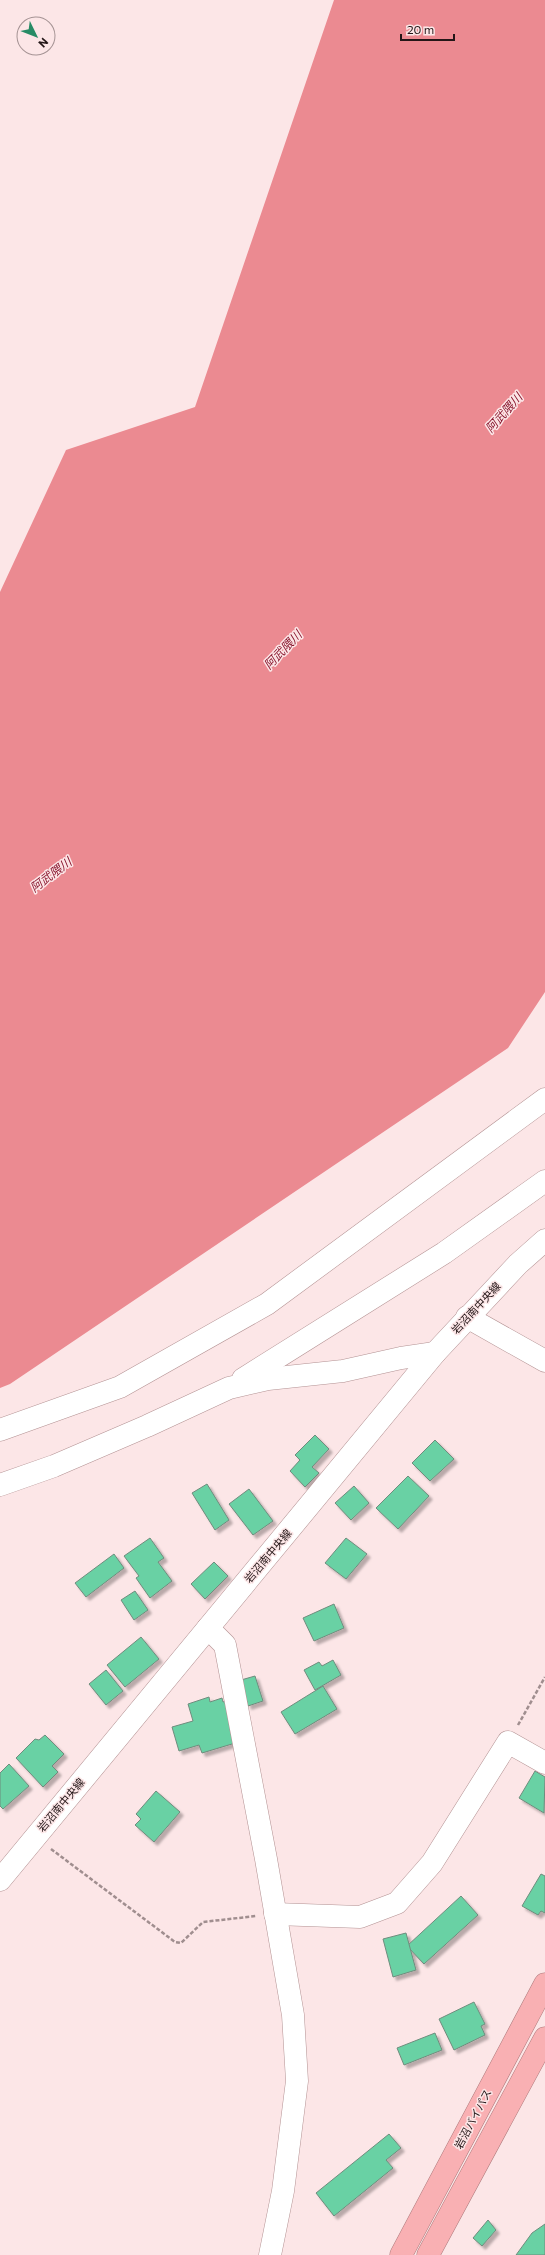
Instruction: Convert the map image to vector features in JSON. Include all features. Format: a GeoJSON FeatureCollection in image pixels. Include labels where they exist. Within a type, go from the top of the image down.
{"type":"FeatureCollection","features":[{"type":"Feature","properties":{"kind":"highway","name":"岩沼バイパス"},"geometry":{"type":"LineString","coordinates":[[401,2255],[545,1984]]}},
{"type":"Feature","properties":{"kind":"highway"},"geometry":{"type":"LineString","coordinates":[[428,2255],[545,2038]]}},
{"type":"Feature","properties":{"kind":"street"},"geometry":{"type":"LineString","coordinates":[[0,1430],[120,1387],[267,1304],[545,1099]]}},
{"type":"Feature","properties":{"kind":"street"},"geometry":{"type":"LineString","coordinates":[[0,1485],[61,1463],[230,1388],[444,1253],[545,1181]]}},
{"type":"Feature","properties":{"kind":"street","name":"岩沼南中央線"},"geometry":{"type":"LineString","coordinates":[[0,1880],[435,1353],[518,1264],[545,1240]]}},
{"type":"Feature","properties":{"kind":"street"},"geometry":{"type":"LineString","coordinates":[[467,1317],[545,1361]]}},
{"type":"Feature","properties":{"kind":"street"},"geometry":{"type":"LineString","coordinates":[[230,1388],[268,1379],[343,1371],[401,1358],[435,1353]]}},
{"type":"Feature","properties":{"kind":"street"},"geometry":{"type":"LineString","coordinates":[[208,1628],[225,1645],[293,2015],[297,2081],[284,2191],[270,2255]]}},
{"type":"Feature","properties":{"kind":"street"},"geometry":{"type":"LineString","coordinates":[[275,1914],[360,1917],[397,1903],[432,1863],[508,1742],[545,1763]]}},
{"type":"Feature","properties":{"kind":"path"},"geometry":{"type":"LineString","coordinates":[[508,1742],[545,1677]]}},
{"type":"Feature","properties":{"kind":"path"},"geometry":{"type":"LineString","coordinates":[[35,1837],[175,1942],[181,1943],[203,1922],[275,1914]]}},
{"type":"Feature","properties":{"kind":"water","name":"阿武隈川"},"geometry":{"type":"Polygon","coordinates":[[[334,0],[545,0],[545,992],[508,1048],[10,1384],[0,1388],[0,592],[66,450],[195,407],[334,0]]]}},
{"type":"Feature","properties":{"kind":"building"},"geometry":{"type":"Polygon","coordinates":[[[315,1435],[329,1449],[312,1467],[319,1473],[305,1487],[290,1471],[300,1460],[295,1455],[315,1435]]]}},
{"type":"Feature","properties":{"kind":"building"},"geometry":{"type":"Polygon","coordinates":[[[435,1440],[454,1459],[430,1481],[412,1463],[435,1440]]]}},
{"type":"Feature","properties":{"kind":"building"},"geometry":{"type":"Polygon","coordinates":[[[408,1476],[429,1496],[398,1529],[376,1508],[408,1476]]]}},
{"type":"Feature","properties":{"kind":"building"},"geometry":{"type":"Polygon","coordinates":[[[207,1484],[229,1520],[215,1530],[192,1493],[207,1484]]]}},
{"type":"Feature","properties":{"kind":"building"},"geometry":{"type":"Polygon","coordinates":[[[354,1486],[369,1503],[351,1520],[335,1503],[354,1486]]]}},
{"type":"Feature","properties":{"kind":"building"},"geometry":{"type":"Polygon","coordinates":[[[249,1489],[273,1521],[253,1535],[229,1504],[249,1489]]]}},
{"type":"Feature","properties":{"kind":"building"},"geometry":{"type":"Polygon","coordinates":[[[150,1538],[164,1558],[158,1562],[172,1581],[150,1598],[136,1578],[139,1576],[124,1556],[150,1538]]]}},
{"type":"Feature","properties":{"kind":"building"},"geometry":{"type":"Polygon","coordinates":[[[346,1538],[367,1554],[346,1579],[325,1563],[346,1538]]]}},
{"type":"Feature","properties":{"kind":"building"},"geometry":{"type":"Polygon","coordinates":[[[114,1554],[124,1568],[86,1597],[75,1583],[114,1554]]]}},
{"type":"Feature","properties":{"kind":"building"},"geometry":{"type":"Polygon","coordinates":[[[214,1562],[228,1576],[205,1599],[191,1584],[214,1562]]]}},
{"type":"Feature","properties":{"kind":"building"},"geometry":{"type":"Polygon","coordinates":[[[135,1591],[148,1610],[134,1620],[121,1600],[135,1591]]]}},
{"type":"Feature","properties":{"kind":"building"},"geometry":{"type":"Polygon","coordinates":[[[334,1604],[344,1628],[314,1641],[303,1618],[334,1604]]]}},
{"type":"Feature","properties":{"kind":"building"},"geometry":{"type":"Polygon","coordinates":[[[141,1637],[159,1659],[125,1687],[107,1665],[141,1637]]]}},
{"type":"Feature","properties":{"kind":"building"},"geometry":{"type":"Polygon","coordinates":[[[333,1660],[341,1675],[315,1690],[304,1670],[319,1662],[322,1666],[333,1660]]]}},
{"type":"Feature","properties":{"kind":"building"},"geometry":{"type":"Polygon","coordinates":[[[106,1670],[123,1691],[106,1705],[89,1684],[106,1670]]]}},
{"type":"Feature","properties":{"kind":"building"},"geometry":{"type":"Polygon","coordinates":[[[255,1676],[263,1701],[248,1706],[241,1680],[255,1676]]]}},
{"type":"Feature","properties":{"kind":"building"},"geometry":{"type":"Polygon","coordinates":[[[323,1686],[337,1709],[295,1734],[281,1712],[323,1686]]]}},
{"type":"Feature","properties":{"kind":"building"},"geometry":{"type":"Polygon","coordinates":[[[209,1697],[210,1702],[222,1698],[223,1702],[226,1701],[242,1741],[202,1753],[199,1745],[179,1751],[172,1727],[193,1721],[188,1704],[209,1697]]]}},
{"type":"Feature","properties":{"kind":"building"},"geometry":{"type":"Polygon","coordinates":[[[45,1735],[64,1754],[52,1766],[58,1772],[43,1787],[16,1758],[35,1739],[39,1740],[45,1735]]]}},
{"type":"Feature","properties":{"kind":"building"},"geometry":{"type":"Polygon","coordinates":[[[9,1764],[29,1786],[3,1809],[0,1806],[0,1773],[9,1764]]]}},
{"type":"Feature","properties":{"kind":"building"},"geometry":{"type":"Polygon","coordinates":[[[535,1771],[545,1777],[544,1813],[519,1798],[535,1771]]]}},
{"type":"Feature","properties":{"kind":"building"},"geometry":{"type":"Polygon","coordinates":[[[156,1791],[180,1812],[154,1842],[135,1825],[141,1819],[136,1814],[156,1791]]]}},
{"type":"Feature","properties":{"kind":"building"},"geometry":{"type":"Polygon","coordinates":[[[541,1874],[545,1876],[545,1913],[541,1911],[538,1915],[522,1906],[541,1874]]]}},
{"type":"Feature","properties":{"kind":"building"},"geometry":{"type":"Polygon","coordinates":[[[461,1896],[478,1915],[424,1964],[407,1946],[461,1896]]]}},
{"type":"Feature","properties":{"kind":"building"},"geometry":{"type":"Polygon","coordinates":[[[406,1933],[416,1970],[393,1977],[383,1939],[406,1933]]]}},
{"type":"Feature","properties":{"kind":"building"},"geometry":{"type":"Polygon","coordinates":[[[474,2002],[485,2024],[481,2026],[485,2035],[454,2050],[439,2019],[474,2002]]]}},
{"type":"Feature","properties":{"kind":"building"},"geometry":{"type":"Polygon","coordinates":[[[435,2033],[442,2050],[404,2065],[397,2048],[435,2033]]]}},
{"type":"Feature","properties":{"kind":"building"},"geometry":{"type":"Polygon","coordinates":[[[389,2134],[401,2148],[386,2160],[393,2168],[334,2216],[316,2193],[389,2134]]]}},
{"type":"Feature","properties":{"kind":"building"},"geometry":{"type":"Polygon","coordinates":[[[488,2220],[496,2230],[482,2246],[473,2238],[488,2220]]]}},
{"type":"Feature","properties":{"kind":"building"},"geometry":{"type":"Polygon","coordinates":[[[545,2224],[545,2255],[516,2255],[532,2233],[545,2224]]]}}]}
